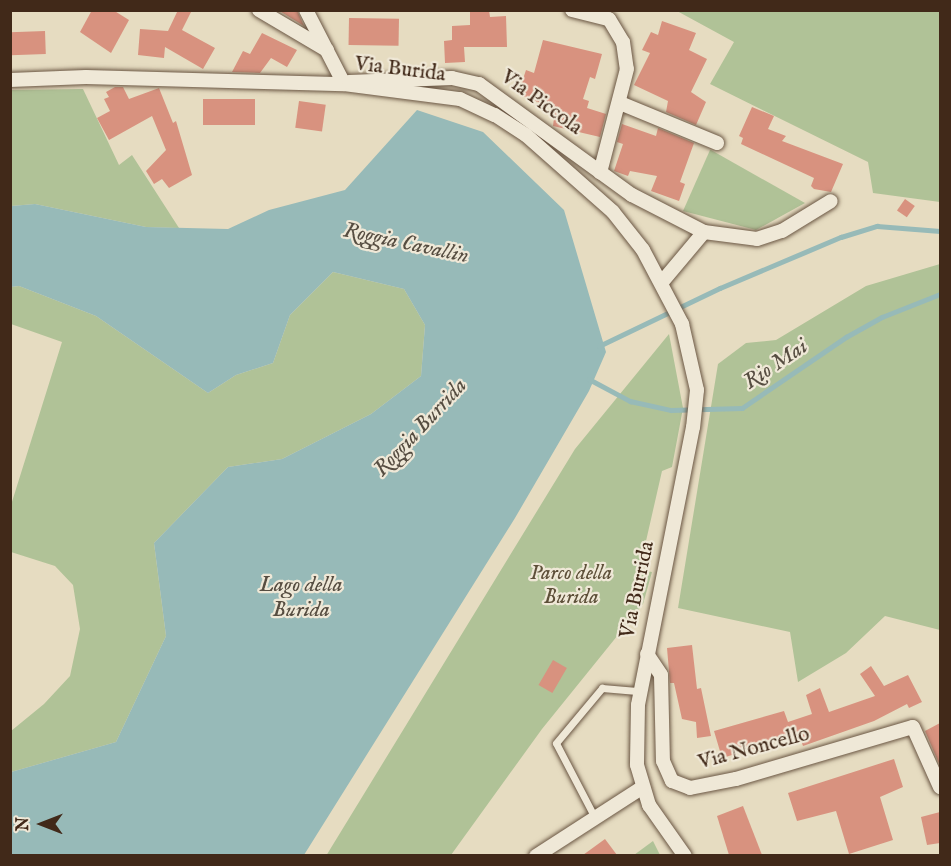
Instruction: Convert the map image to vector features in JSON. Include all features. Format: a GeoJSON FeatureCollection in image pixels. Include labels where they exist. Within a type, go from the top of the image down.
{"type":"FeatureCollection","features":[{"type":"Feature","properties":{"kind":"street"},"geometry":{"type":"LineString","coordinates":[[259,10],[327,50]]}},
{"type":"Feature","properties":{"kind":"street"},"geometry":{"type":"LineString","coordinates":[[306,10],[344,84]]}},
{"type":"Feature","properties":{"kind":"street","name":"Via Piccola"},"geometry":{"type":"LineString","coordinates":[[572,10],[609,19],[623,42],[627,69],[600,173]]}},
{"type":"Feature","properties":{"kind":"street","name":"Via Burida"},"geometry":{"type":"LineString","coordinates":[[10,80],[86,77],[344,84],[460,99],[495,115],[569,170],[613,212],[662,282],[682,324]]}},
{"type":"Feature","properties":{"kind":"street","name":"Via Piccola"},"geometry":{"type":"LineString","coordinates":[[344,84],[357,80],[452,78],[479,84],[632,195],[704,232],[757,239],[782,231],[831,201]]}},
{"type":"Feature","properties":{"kind":"street"},"geometry":{"type":"LineString","coordinates":[[620,103],[717,143]]}},
{"type":"Feature","properties":{"kind":"street"},"geometry":{"type":"LineString","coordinates":[[662,282],[704,232]]}},
{"type":"Feature","properties":{"kind":"street","name":"Via Burrida"},"geometry":{"type":"LineString","coordinates":[[682,324],[695,379],[696,401],[640,691],[636,765],[649,805],[685,855]]}},
{"type":"Feature","properties":{"kind":"street","name":"Via Noncello"},"geometry":{"type":"LineString","coordinates":[[647,654],[661,675],[663,761],[672,781],[690,788],[736,779],[913,727],[940,787]]}},
{"type":"Feature","properties":{"kind":"street"},"geometry":{"type":"LineString","coordinates":[[536,855],[594,816],[644,787]]}},
{"type":"Feature","properties":{"kind":"lane"},"geometry":{"type":"LineString","coordinates":[[594,816],[556,743],[602,688],[640,691]]}},
{"type":"Feature","properties":{"kind":"green space"},"geometry":{"type":"Polygon","coordinates":[[[677,11],[940,11],[940,202],[873,193],[868,162],[710,84],[734,42],[677,11]]]}},
{"type":"Feature","properties":{"kind":"green space"},"geometry":{"type":"Polygon","coordinates":[[[83,89],[119,165],[132,155],[179,228],[146,227],[35,204],[11,206],[11,90],[83,89]]]}},
{"type":"Feature","properties":{"kind":"green space"},"geometry":{"type":"Polygon","coordinates":[[[710,150],[805,203],[756,230],[683,211],[710,150]]]}},
{"type":"Feature","properties":{"kind":"green space"},"geometry":{"type":"Polygon","coordinates":[[[940,264],[940,630],[885,616],[846,653],[798,682],[790,632],[678,608],[718,364],[746,343],[776,340],[866,286],[940,264]]]}},
{"type":"Feature","properties":{"kind":"green space"},"geometry":{"type":"Polygon","coordinates":[[[333,272],[404,289],[425,325],[421,376],[371,414],[282,459],[228,467],[154,543],[166,636],[116,742],[11,772],[11,731],[44,704],[70,676],[80,629],[73,585],[55,566],[11,552],[11,505],[62,342],[11,324],[11,287],[19,286],[96,316],[208,393],[236,375],[273,363],[290,315],[333,272]]]}},
{"type":"Feature","properties":{"kind":"green space","name":"Parco della Burida"},"geometry":{"type":"Polygon","coordinates":[[[669,334],[683,408],[672,467],[662,471],[641,563],[641,570],[652,572],[643,604],[542,729],[451,855],[326,856],[575,449],[669,334]]]}},
{"type":"Feature","properties":{"kind":"green space"},"geometry":{"type":"Polygon","coordinates":[[[653,841],[660,855],[634,855],[653,841]]]}},
{"type":"Feature","properties":{"kind":"water","name":"Lago della Burida"},"geometry":{"type":"Polygon","coordinates":[[[417,110],[483,132],[564,210],[606,352],[589,391],[515,518],[304,855],[11,855],[11,772],[116,742],[166,636],[154,543],[228,467],[282,459],[371,414],[421,376],[425,325],[404,289],[333,272],[290,315],[273,363],[236,375],[208,393],[96,316],[19,286],[11,287],[11,206],[35,204],[146,227],[228,229],[269,210],[345,190],[417,110]]]}},
{"type":"Feature","properties":{"kind":"building"},"geometry":{"type":"Polygon","coordinates":[[[92,10],[113,10],[129,20],[111,53],[80,32],[92,10]]]}},
{"type":"Feature","properties":{"kind":"building"},"geometry":{"type":"Polygon","coordinates":[[[178,10],[192,10],[182,30],[215,48],[203,69],[165,47],[164,58],[138,55],[140,29],[168,31],[178,10]]]}},
{"type":"Feature","properties":{"kind":"building"},"geometry":{"type":"Polygon","coordinates":[[[278,10],[297,10],[304,26],[278,10]]]}},
{"type":"Feature","properties":{"kind":"building"},"geometry":{"type":"Polygon","coordinates":[[[470,10],[489,10],[490,17],[506,16],[507,47],[464,47],[465,62],[445,63],[444,41],[452,40],[452,26],[470,25],[470,10]]]}},
{"type":"Feature","properties":{"kind":"building"},"geometry":{"type":"Polygon","coordinates":[[[349,18],[399,19],[399,46],[349,45],[349,18]]]}},
{"type":"Feature","properties":{"kind":"building"},"geometry":{"type":"Polygon","coordinates":[[[662,21],[696,33],[689,50],[707,59],[691,92],[706,102],[696,125],[666,112],[668,101],[634,85],[650,53],[642,50],[651,32],[658,35],[662,21]]]}},
{"type":"Feature","properties":{"kind":"building"},"geometry":{"type":"Polygon","coordinates":[[[45,31],[46,54],[11,55],[10,32],[45,31]]]}},
{"type":"Feature","properties":{"kind":"building"},"geometry":{"type":"Polygon","coordinates":[[[262,33],[297,50],[287,67],[271,58],[260,73],[232,72],[243,51],[250,54],[262,33]]]}},
{"type":"Feature","properties":{"kind":"building"},"geometry":{"type":"Polygon","coordinates":[[[543,40],[602,54],[595,79],[590,77],[583,99],[589,101],[587,108],[606,114],[600,137],[553,126],[555,109],[518,94],[526,70],[534,73],[543,40]]]}},
{"type":"Feature","properties":{"kind":"building"},"geometry":{"type":"Polygon","coordinates":[[[115,87],[123,87],[129,99],[159,88],[173,123],[176,121],[192,175],[169,188],[162,179],[154,184],[146,171],[166,150],[152,116],[109,140],[97,118],[110,111],[104,99],[109,97],[106,92],[115,87]]]}},
{"type":"Feature","properties":{"kind":"building"},"geometry":{"type":"Polygon","coordinates":[[[203,99],[255,99],[255,125],[203,125],[203,99]]]}},
{"type":"Feature","properties":{"kind":"building"},"geometry":{"type":"Polygon","coordinates":[[[299,101],[326,105],[322,131],[295,128],[299,101]]]}},
{"type":"Feature","properties":{"kind":"building"},"geometry":{"type":"Polygon","coordinates":[[[752,107],[774,116],[768,129],[786,136],[782,141],[843,164],[831,192],[814,189],[811,186],[814,178],[741,144],[743,138],[739,136],[752,107]]]}},
{"type":"Feature","properties":{"kind":"building"},"geometry":{"type":"Polygon","coordinates":[[[622,124],[656,136],[658,128],[694,143],[680,182],[685,184],[679,201],[651,191],[657,176],[630,171],[628,176],[614,171],[623,144],[617,142],[622,124]]]}},
{"type":"Feature","properties":{"kind":"building"},"geometry":{"type":"Polygon","coordinates":[[[905,199],[915,206],[907,217],[897,210],[905,199]]]}},
{"type":"Feature","properties":{"kind":"building"},"geometry":{"type":"Polygon","coordinates":[[[692,645],[697,689],[701,688],[711,736],[697,738],[696,722],[682,719],[674,683],[670,683],[667,648],[692,645]]]}},
{"type":"Feature","properties":{"kind":"building"},"geometry":{"type":"Polygon","coordinates":[[[553,660],[567,668],[552,693],[538,685],[553,660]]]}},
{"type":"Feature","properties":{"kind":"building"},"geometry":{"type":"Polygon","coordinates":[[[871,666],[884,686],[908,675],[922,702],[909,708],[907,704],[874,721],[803,746],[799,735],[722,758],[714,731],[784,711],[788,722],[812,714],[806,695],[820,688],[829,712],[875,696],[860,674],[871,666]]]}},
{"type":"Feature","properties":{"kind":"building"},"geometry":{"type":"Polygon","coordinates":[[[940,723],[940,766],[925,731],[940,723]]]}},
{"type":"Feature","properties":{"kind":"building"},"geometry":{"type":"Polygon","coordinates":[[[894,759],[903,787],[880,797],[893,840],[849,854],[836,811],[797,821],[788,793],[894,759]]]}},
{"type":"Feature","properties":{"kind":"building"},"geometry":{"type":"Polygon","coordinates":[[[743,806],[762,855],[729,855],[717,816],[743,806]]]}},
{"type":"Feature","properties":{"kind":"building"},"geometry":{"type":"Polygon","coordinates":[[[940,812],[940,843],[927,845],[921,817],[940,812]]]}},
{"type":"Feature","properties":{"kind":"building"},"geometry":{"type":"Polygon","coordinates":[[[605,839],[617,855],[583,855],[605,839]]]}},
{"type":"Feature","properties":{"kind":"waterway","name":"Roggia Burrida"},"geometry":{"type":"LineString","coordinates":[[599,346],[720,288],[841,237],[877,226],[940,231]]}},
{"type":"Feature","properties":{"kind":"waterway","name":"Rio Mai"},"geometry":{"type":"LineString","coordinates":[[589,379],[630,401],[671,410],[742,408],[846,337],[882,317],[940,294]]}},
{"type":"Feature","properties":{"kind":"water label","name":"Roggia Cavallin"},"geometry":{"type":"Point","coordinates":[406,244]}}]}
